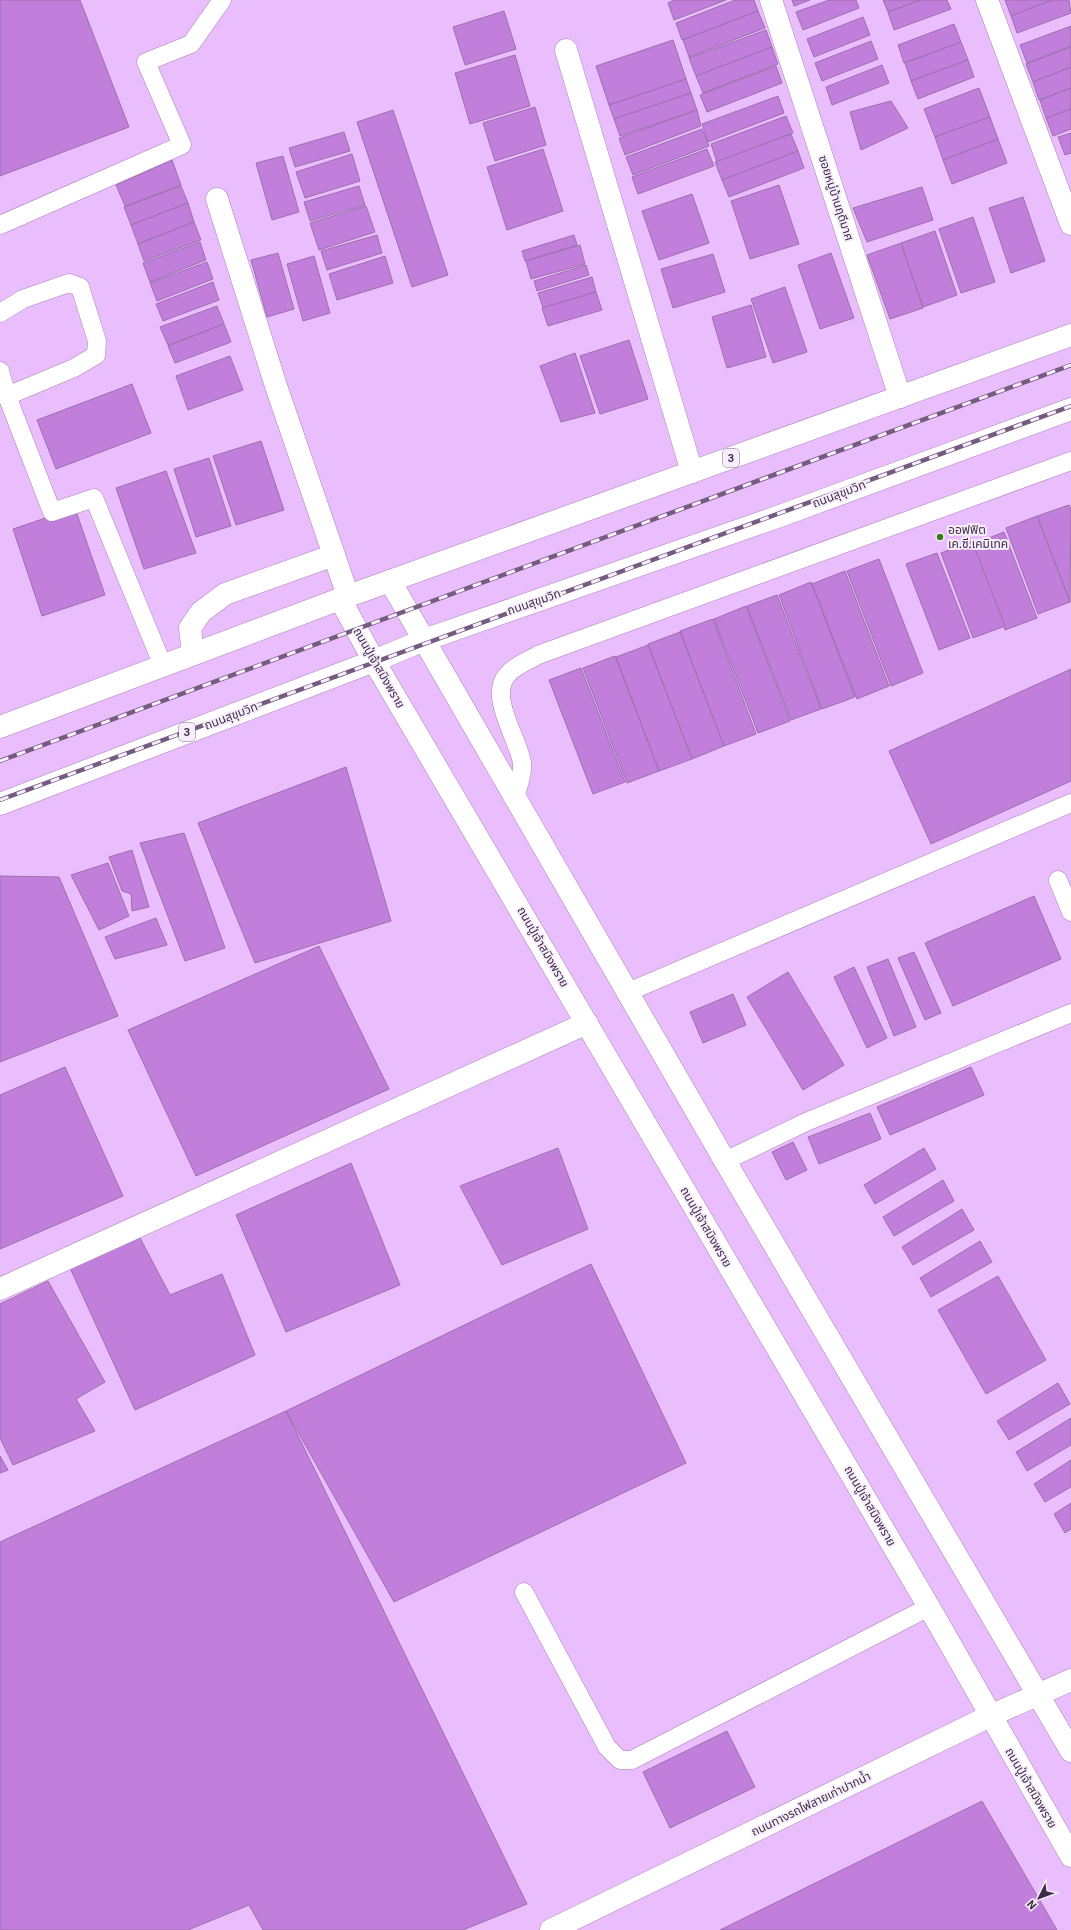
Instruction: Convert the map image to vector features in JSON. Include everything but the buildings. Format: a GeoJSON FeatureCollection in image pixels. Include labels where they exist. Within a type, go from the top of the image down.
{"type":"FeatureCollection","features":[{"type":"Feature","properties":{"kind":"main road","name":"ซอยหมู่บ้านฤดีมาศ"},"geometry":{"type":"LineString","coordinates":[[771,0],[900,396]]}},
{"type":"Feature","properties":{"kind":"main road"},"geometry":{"type":"LineString","coordinates":[[987,0],[1071,224]]}},
{"type":"Feature","properties":{"kind":"main road"},"geometry":{"type":"LineString","coordinates":[[566,50],[692,472]]}},
{"type":"Feature","properties":{"kind":"main road","name":"ถนนปู่เจ้าสมิงพราย"},"geometry":{"type":"LineString","coordinates":[[217,199],[276,386],[334,555],[344,597],[374,661],[929,1607],[1071,1856]]}},
{"type":"Feature","properties":{"kind":"main road","name":"3"},"geometry":{"type":"LineString","coordinates":[[0,727],[344,597],[1071,335]]}},
{"type":"Feature","properties":{"kind":"main road","name":"ถนนสุขุมวิท"},"geometry":{"type":"LineString","coordinates":[[0,804],[374,661],[424,640],[780,516],[1071,409]]}},
{"type":"Feature","properties":{"kind":"main road"},"geometry":{"type":"LineString","coordinates":[[194,654],[190,628],[201,612],[225,594],[334,555]]}},
{"type":"Feature","properties":{"kind":"main road"},"geometry":{"type":"LineString","coordinates":[[390,581],[725,1161],[1039,1694],[1071,1751]]}},
{"type":"Feature","properties":{"kind":"main road"},"geometry":{"type":"LineString","coordinates":[[0,1289],[587,1022]]}},
{"type":"Feature","properties":{"kind":"main road","name":"ถนนทางรถไฟสายเก่าปากน้ำ"},"geometry":{"type":"LineString","coordinates":[[551,1930],[990,1716],[1071,1680]]}},
{"type":"Feature","properties":{"kind":"lane"},"geometry":{"type":"LineString","coordinates":[[0,226],[182,145],[146,62],[191,44],[222,0]]}},
{"type":"Feature","properties":{"kind":"lane"},"geometry":{"type":"LineString","coordinates":[[0,313],[23,299],[69,283],[80,287],[97,342],[96,355],[74,368],[7,396]]}},
{"type":"Feature","properties":{"kind":"lane"},"geometry":{"type":"LineString","coordinates":[[0,371],[7,396],[52,512],[94,498],[163,666]]}},
{"type":"Feature","properties":{"kind":"lane"},"geometry":{"type":"LineString","coordinates":[[515,796],[521,779],[522,763],[505,718],[500,691],[506,675],[517,666],[538,655],[1071,461]]}},
{"type":"Feature","properties":{"kind":"lane"},"geometry":{"type":"LineString","coordinates":[[628,992],[1071,803]]}},
{"type":"Feature","properties":{"kind":"lane"},"geometry":{"type":"LineString","coordinates":[[1058,880],[1071,912]]}},
{"type":"Feature","properties":{"kind":"lane"},"geometry":{"type":"LineString","coordinates":[[725,1161],[806,1122],[1071,1013]]}},
{"type":"Feature","properties":{"kind":"lane"},"geometry":{"type":"LineString","coordinates":[[524,1592],[607,1747],[620,1760],[632,1760],[929,1607]]}},
{"type":"Feature","properties":{"kind":"railway"},"geometry":{"type":"LineString","coordinates":[[0,761],[1071,365]]}},
{"type":"Feature","properties":{"kind":"railway"},"geometry":{"type":"LineString","coordinates":[[0,800],[1071,406]]}},
{"type":"Feature","properties":{"kind":"place","name":"ออฟฟิต เค.ซี.เคมิเทค"},"geometry":{"type":"Point","coordinates":[940,537]}}]}
